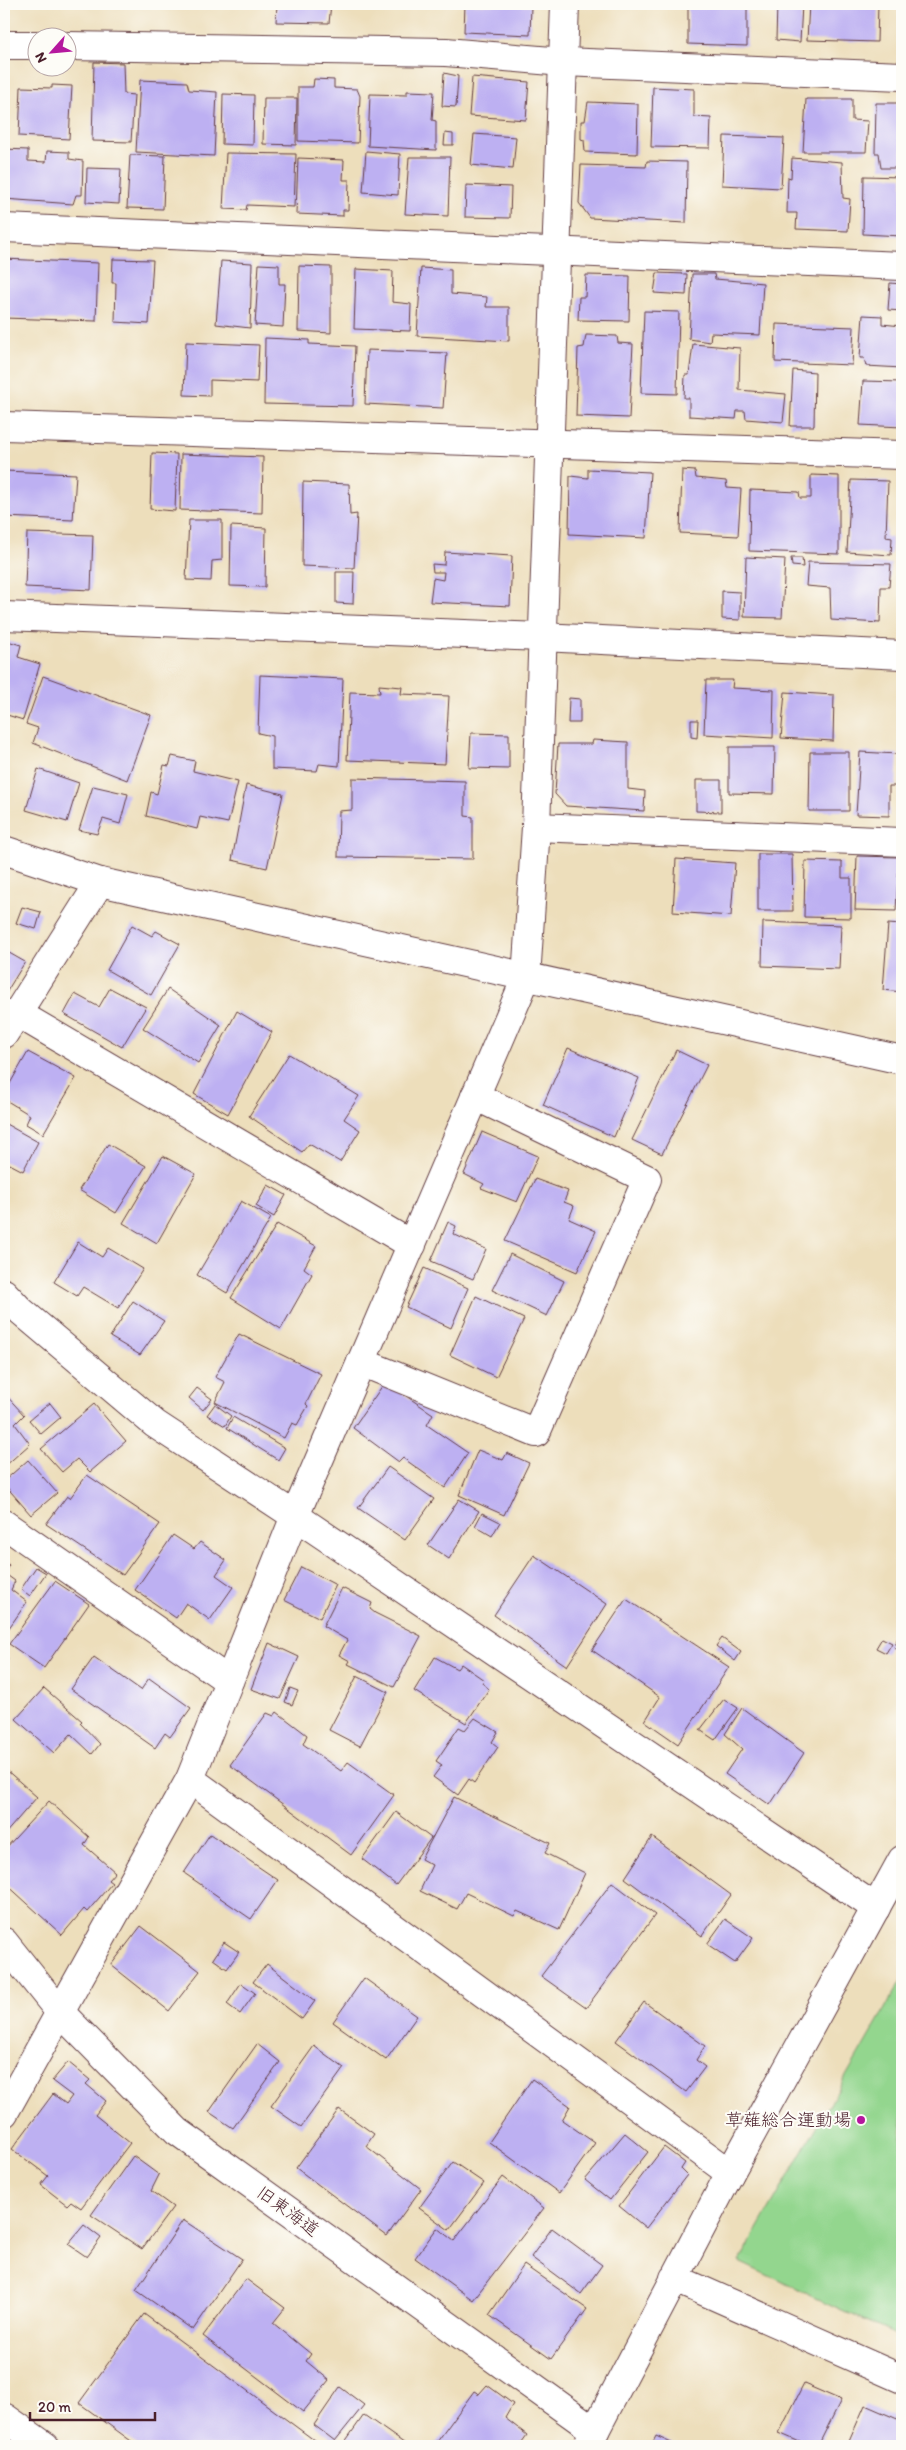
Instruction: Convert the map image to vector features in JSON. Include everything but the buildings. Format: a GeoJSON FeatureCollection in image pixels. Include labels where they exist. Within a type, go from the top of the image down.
{"type":"FeatureCollection","features":[{"type":"Feature","properties":{"kind":"street"},"geometry":{"type":"LineString","coordinates":[[4,2113],[59,2011],[190,1779],[295,1516],[526,978],[536,827],[565,4]]}},
{"type":"Feature","properties":{"kind":"street"},"geometry":{"type":"LineString","coordinates":[[4,45],[28,45]]}},
{"type":"Feature","properties":{"kind":"street"},"geometry":{"type":"LineString","coordinates":[[78,46],[446,52],[564,62],[902,76]]}},
{"type":"Feature","properties":{"kind":"street"},"geometry":{"type":"LineString","coordinates":[[4,228],[902,266]]}},
{"type":"Feature","properties":{"kind":"street"},"geometry":{"type":"LineString","coordinates":[[4,426],[902,455]]}},
{"type":"Feature","properties":{"kind":"street"},"geometry":{"type":"LineString","coordinates":[[4,616],[542,637],[902,655]]}},
{"type":"Feature","properties":{"kind":"street"},"geometry":{"type":"LineString","coordinates":[[536,827],[902,842]]}},
{"type":"Feature","properties":{"kind":"street"},"geometry":{"type":"LineString","coordinates":[[4,850],[100,882],[902,1060]]}},
{"type":"Feature","properties":{"kind":"street"},"geometry":{"type":"LineString","coordinates":[[100,882],[11,1024],[412,1245]]}},
{"type":"Feature","properties":{"kind":"street"},"geometry":{"type":"LineString","coordinates":[[361,1362],[536,1433],[647,1178],[475,1096]]}},
{"type":"Feature","properties":{"kind":"street"},"geometry":{"type":"LineString","coordinates":[[9,1311],[154,1424],[295,1516],[876,1908]]}},
{"type":"Feature","properties":{"kind":"street"},"geometry":{"type":"LineString","coordinates":[[4,1524],[229,1681]]}},
{"type":"Feature","properties":{"kind":"street"},"geometry":{"type":"LineString","coordinates":[[190,1779],[730,2173]]}},
{"type":"Feature","properties":{"kind":"street"},"geometry":{"type":"LineString","coordinates":[[591,2439],[730,2173],[902,1860]]}},
{"type":"Feature","properties":{"kind":"street","name":"旧東海道"},"geometry":{"type":"LineString","coordinates":[[4,1942],[59,2011],[177,2131],[591,2439]]}},
{"type":"Feature","properties":{"kind":"street"},"geometry":{"type":"LineString","coordinates":[[674,2278],[902,2379]]}},
{"type":"Feature","properties":{"kind":"street"},"geometry":{"type":"LineString","coordinates":[[4,2417],[45,2446]]}},
{"type":"Feature","properties":{"kind":"green space","name":"草薙総合運動場"},"geometry":{"type":"Polygon","coordinates":[[[902,1979],[902,2338],[739,2262],[902,1979]]]}},
{"type":"Feature","properties":{"kind":"place","name":"草薙総合運動場"},"geometry":{"type":"Point","coordinates":[861,2120]}}]}
